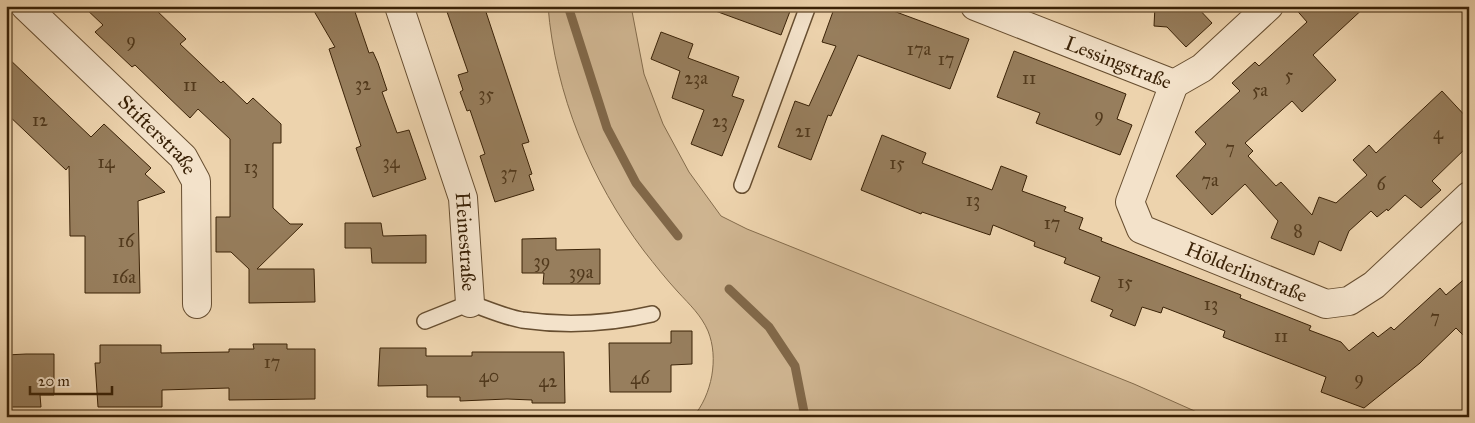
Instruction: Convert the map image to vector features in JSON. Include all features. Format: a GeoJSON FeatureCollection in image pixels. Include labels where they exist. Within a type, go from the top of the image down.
{"type":"FeatureCollection","features":[{"type":"Feature","properties":{"kind":"street","name":"Stifterstraße"},"geometry":{"type":"LineString","coordinates":[[25,6],[183,156],[196,181],[196,304]]}},
{"type":"Feature","properties":{"kind":"street","name":"Heinestraße"},"geometry":{"type":"LineString","coordinates":[[399,6],[463,198],[470,303]]}},
{"type":"Feature","properties":{"kind":"street","name":"Lessingstraße"},"geometry":{"type":"LineString","coordinates":[[975,6],[1174,84],[1202,68],[1269,6]]}},
{"type":"Feature","properties":{"kind":"street","name":"Hölderlinstraße"},"geometry":{"type":"LineString","coordinates":[[1174,84],[1130,202],[1141,229],[1326,304],[1349,302],[1374,285],[1469,196]]}},
{"type":"Feature","properties":{"kind":"lane"},"geometry":{"type":"LineString","coordinates":[[742,185],[808,6]]}},
{"type":"Feature","properties":{"kind":"lane","name":"Heinestraße"},"geometry":{"type":"LineString","coordinates":[[470,303],[520,320],[578,324],[629,320],[652,314]]}},
{"type":"Feature","properties":{"kind":"lane"},"geometry":{"type":"LineString","coordinates":[[425,322],[470,303]]}},
{"type":"Feature","properties":{"kind":"shaded area"},"geometry":{"type":"Polygon","coordinates":[[[548,6],[631,6],[644,74],[663,124],[689,172],[721,216],[747,229],[1134,384],[1208,417],[693,417],[705,398],[712,376],[713,353],[708,331],[699,315],[656,267],[625,224],[592,166],[567,104],[558,72],[548,6]]]}},
{"type":"Feature","properties":{"kind":"building"},"geometry":{"type":"Polygon","coordinates":[[[83,6],[152,6],[186,39],[180,44],[221,83],[223,81],[247,104],[253,98],[281,124],[281,143],[273,143],[273,208],[290,224],[303,224],[257,269],[314,269],[315,302],[249,303],[249,269],[231,252],[216,252],[216,217],[230,217],[230,139],[198,109],[190,118],[135,65],[132,67],[95,32],[103,25],[83,6]]]}},
{"type":"Feature","properties":{"kind":"building"},"geometry":{"type":"Polygon","coordinates":[[[311,6],[353,6],[369,53],[373,52],[378,63],[387,90],[382,92],[397,133],[409,130],[426,179],[373,197],[356,148],[361,146],[329,49],[335,47],[311,6]]]}},
{"type":"Feature","properties":{"kind":"building"},"geometry":{"type":"Polygon","coordinates":[[[445,6],[484,6],[529,142],[522,144],[532,174],[529,175],[534,190],[495,202],[480,156],[485,154],[470,110],[467,111],[460,92],[463,90],[458,75],[468,72],[445,6]]]}},
{"type":"Feature","properties":{"kind":"building"},"geometry":{"type":"Polygon","coordinates":[[[711,6],[792,6],[781,35],[710,9],[711,6]]]}},
{"type":"Feature","properties":{"kind":"building"},"geometry":{"type":"Polygon","coordinates":[[[835,6],[880,6],[969,39],[950,89],[858,55],[831,116],[828,115],[811,160],[778,147],[795,101],[809,106],[836,46],[822,42],[835,6]]]}},
{"type":"Feature","properties":{"kind":"building"},"geometry":{"type":"Polygon","coordinates":[[[1155,6],[1196,6],[1212,23],[1186,47],[1167,27],[1154,26],[1155,6]]]}},
{"type":"Feature","properties":{"kind":"building"},"geometry":{"type":"Polygon","coordinates":[[[1293,6],[1366,6],[1313,55],[1336,80],[1302,112],[1292,101],[1245,143],[1253,151],[1248,156],[1276,186],[1281,182],[1312,215],[1319,197],[1336,203],[1367,175],[1353,160],[1369,145],[1376,153],[1442,91],[1469,120],[1469,145],[1432,181],[1441,190],[1421,208],[1405,195],[1388,211],[1387,209],[1377,217],[1371,211],[1349,231],[1341,251],[1319,241],[1314,255],[1271,238],[1278,221],[1245,184],[1212,215],[1176,176],[1206,144],[1195,132],[1240,91],[1232,83],[1255,62],[1259,66],[1307,22],[1293,6]]]}},
{"type":"Feature","properties":{"kind":"building"},"geometry":{"type":"Polygon","coordinates":[[[661,32],[693,44],[688,58],[739,77],[732,96],[744,100],[722,156],[691,144],[704,110],[672,98],[680,71],[651,59],[661,32]]]}},
{"type":"Feature","properties":{"kind":"building"},"geometry":{"type":"Polygon","coordinates":[[[1014,51],[1126,94],[1117,119],[1132,125],[1120,155],[1036,123],[1040,113],[997,97],[1014,51]]]}},
{"type":"Feature","properties":{"kind":"building"},"geometry":{"type":"Polygon","coordinates":[[[6,56],[91,137],[104,124],[151,168],[145,174],[165,192],[138,201],[140,293],[85,293],[85,236],[70,236],[69,166],[66,170],[6,113],[6,56]]]}},
{"type":"Feature","properties":{"kind":"building"},"geometry":{"type":"Polygon","coordinates":[[[882,135],[926,153],[922,163],[992,190],[1001,166],[1027,176],[1022,191],[1066,207],[1064,211],[1083,218],[1079,229],[1102,238],[1101,241],[1241,295],[1240,298],[1311,326],[1309,330],[1341,342],[1349,351],[1373,332],[1378,337],[1391,327],[1394,330],[1440,288],[1446,295],[1469,275],[1469,341],[1456,328],[1420,363],[1364,408],[1321,392],[1326,377],[1223,337],[1225,331],[1163,307],[1161,313],[1142,307],[1135,326],[1110,316],[1113,310],[1091,301],[1100,277],[1064,263],[1066,258],[1034,246],[1035,242],[993,225],[990,235],[922,212],[921,214],[861,190],[882,135]]]}},
{"type":"Feature","properties":{"kind":"building"},"geometry":{"type":"Polygon","coordinates":[[[345,223],[381,223],[383,236],[426,235],[426,263],[372,263],[371,248],[345,248],[345,223]]]}},
{"type":"Feature","properties":{"kind":"building"},"geometry":{"type":"Polygon","coordinates":[[[556,238],[556,250],[600,249],[600,284],[543,284],[544,273],[522,273],[522,239],[556,238]]]}},
{"type":"Feature","properties":{"kind":"building"},"geometry":{"type":"Polygon","coordinates":[[[671,331],[692,331],[692,364],[671,365],[671,392],[610,392],[609,343],[671,343],[671,331]]]}},
{"type":"Feature","properties":{"kind":"building"},"geometry":{"type":"Polygon","coordinates":[[[253,344],[287,344],[287,349],[315,349],[315,399],[229,400],[229,388],[162,390],[162,407],[98,407],[95,363],[100,363],[100,345],[161,345],[161,353],[229,352],[229,349],[254,349],[253,344]]]}},
{"type":"Feature","properties":{"kind":"building"},"geometry":{"type":"Polygon","coordinates":[[[380,348],[426,348],[426,356],[472,356],[472,352],[564,352],[565,403],[532,403],[532,400],[507,399],[460,401],[460,397],[427,397],[427,385],[378,386],[380,348]]]}},
{"type":"Feature","properties":{"kind":"building"},"geometry":{"type":"Polygon","coordinates":[[[54,354],[54,395],[40,395],[41,407],[6,407],[6,355],[54,354]]]}},
{"type":"Feature","properties":{"kind":"waterway"},"geometry":{"type":"LineString","coordinates":[[568,6],[607,128],[636,183],[678,236]]}},
{"type":"Feature","properties":{"kind":"waterway"},"geometry":{"type":"LineString","coordinates":[[729,289],[769,327],[795,366],[805,417]]}}]}
